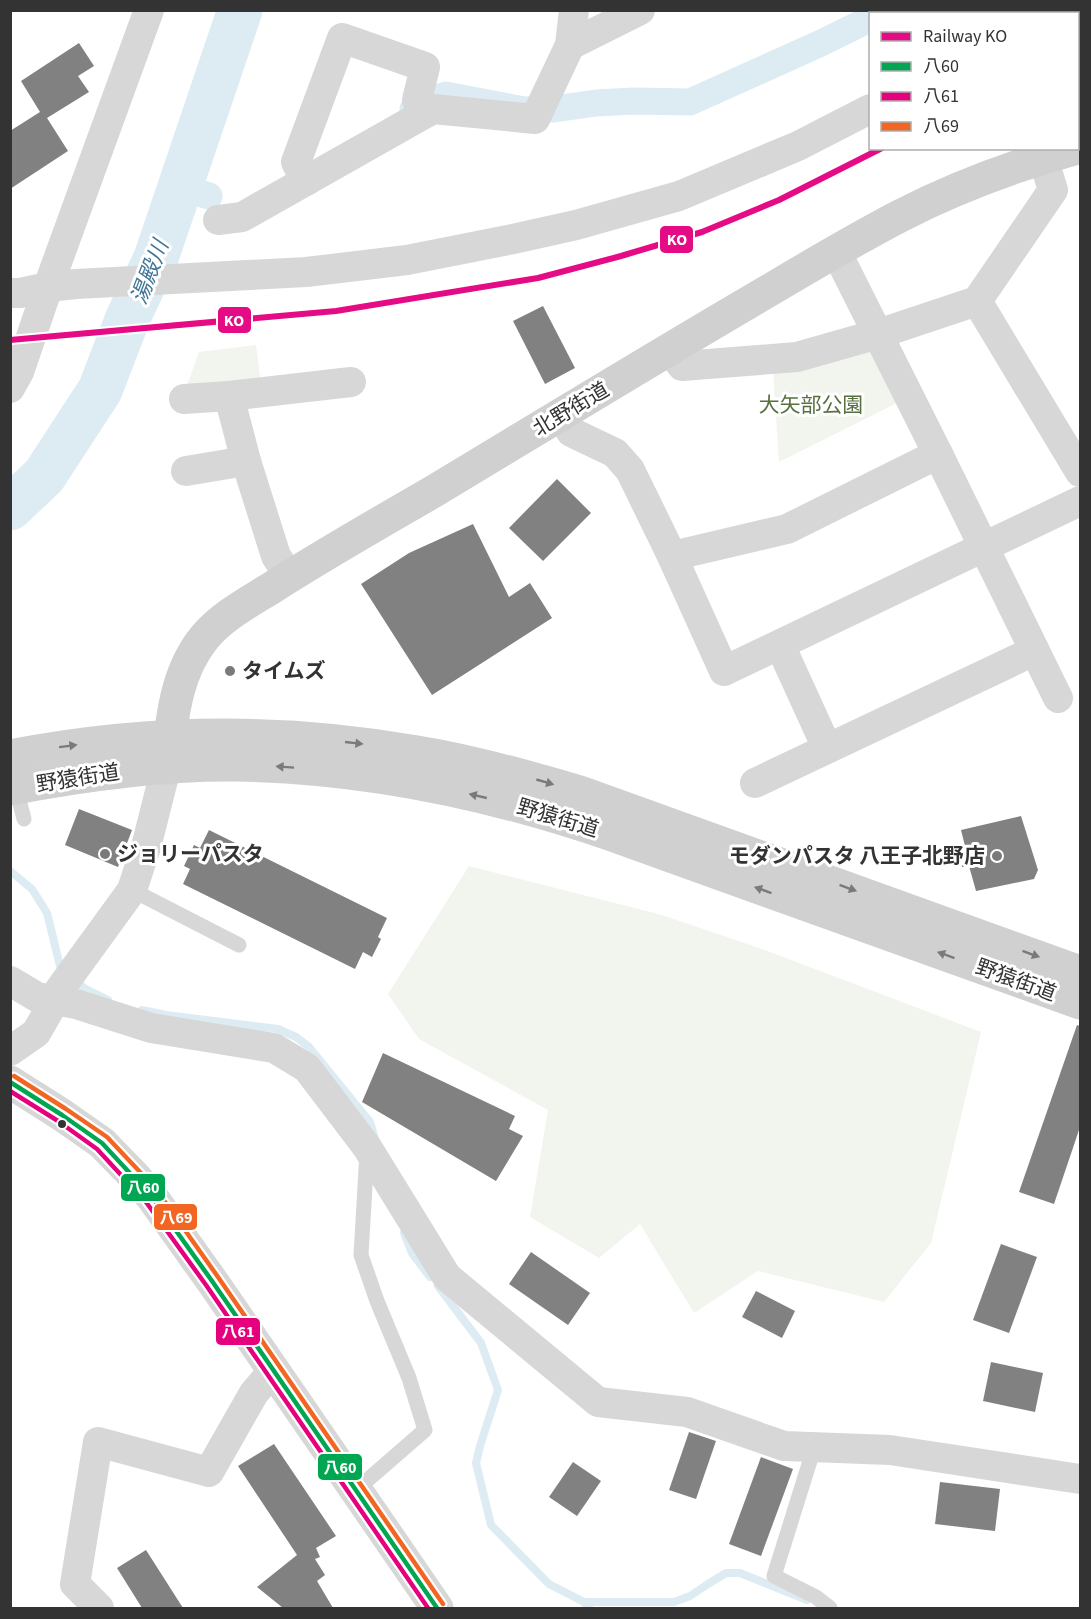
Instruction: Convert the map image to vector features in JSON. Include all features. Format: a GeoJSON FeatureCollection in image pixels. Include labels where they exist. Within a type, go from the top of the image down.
{"type":"FeatureCollection","features":[{"type":"Feature","properties":{"kind":"main road","name":"北野街道"},"geometry":{"type":"LineString","coordinates":[[166,768],[174,703],[180,681],[204,638],[227,616],[289,576],[836,251],[912,210],[976,182],[1071,150]]}},
{"type":"Feature","properties":{"kind":"main road","name":"野猿街道"},"geometry":{"type":"LineString","coordinates":[[10,756],[49,748],[170,736],[240,734],[361,744],[416,752],[529,777],[580,792],[1080,972]]}},
{"type":"Feature","properties":{"kind":"main road","name":"野猿街道"},"geometry":{"type":"LineString","coordinates":[[17,799],[78,777],[166,768],[234,765],[303,768],[460,791],[557,816],[631,841],[1080,1003]]}},
{"type":"Feature","properties":{"kind":"street"},"geometry":{"type":"LineString","coordinates":[[13,378],[62,286],[149,10]]}},
{"type":"Feature","properties":{"kind":"street"},"geometry":{"type":"LineString","coordinates":[[218,220],[242,217],[432,109],[535,119],[570,45],[574,10]]}},
{"type":"Feature","properties":{"kind":"street"},"geometry":{"type":"LineString","coordinates":[[570,45],[640,10]]}},
{"type":"Feature","properties":{"kind":"street"},"geometry":{"type":"LineString","coordinates":[[306,181],[297,162],[342,38],[425,67],[417,100],[426,113]]}},
{"type":"Feature","properties":{"kind":"street"},"geometry":{"type":"LineString","coordinates":[[10,293],[62,286],[306,272],[407,260],[576,225],[680,196],[798,146],[869,110]]}},
{"type":"Feature","properties":{"kind":"street"},"geometry":{"type":"LineString","coordinates":[[669,349],[682,366],[797,357],[878,334],[976,301],[1053,190],[1043,158]]}},
{"type":"Feature","properties":{"kind":"street"},"geometry":{"type":"LineString","coordinates":[[836,251],[1058,698]]}},
{"type":"Feature","properties":{"kind":"street"},"geometry":{"type":"LineString","coordinates":[[976,301],[1080,472]]}},
{"type":"Feature","properties":{"kind":"street"},"geometry":{"type":"LineString","coordinates":[[184,399],[351,382]]}},
{"type":"Feature","properties":{"kind":"street"},"geometry":{"type":"LineString","coordinates":[[230,396],[246,461],[276,556],[289,576]]}},
{"type":"Feature","properties":{"kind":"street"},"geometry":{"type":"LineString","coordinates":[[562,415],[571,432],[615,453],[630,470],[672,555],[724,671],[1080,501]]}},
{"type":"Feature","properties":{"kind":"street"},"geometry":{"type":"LineString","coordinates":[[672,555],[787,529],[938,454]]}},
{"type":"Feature","properties":{"kind":"street"},"geometry":{"type":"LineString","coordinates":[[186,471],[246,461]]}},
{"type":"Feature","properties":{"kind":"street"},"geometry":{"type":"LineString","coordinates":[[780,645],[827,748]]}},
{"type":"Feature","properties":{"kind":"street"},"geometry":{"type":"LineString","coordinates":[[755,783],[1034,651]]}},
{"type":"Feature","properties":{"kind":"street"},"geometry":{"type":"LineString","coordinates":[[10,1051],[36,1033],[104,923],[132,890],[166,768]]}},
{"type":"Feature","properties":{"kind":"street"},"geometry":{"type":"LineString","coordinates":[[10,981],[37,997],[58,994],[76,1004],[151,1028],[274,1048],[307,1068],[369,1150],[447,1277],[598,1402],[687,1412],[784,1446],[890,1450],[1080,1479]]}},
{"type":"Feature","properties":{"kind":"street"},"geometry":{"type":"LineString","coordinates":[[10,1082],[83,1128],[102,1143],[152,1197],[437,1608]]}},
{"type":"Feature","properties":{"kind":"street"},"geometry":{"type":"LineString","coordinates":[[99,1608],[75,1584],[98,1442],[209,1472],[254,1393],[273,1371]]}},
{"type":"Feature","properties":{"kind":"lane"},"geometry":{"type":"LineString","coordinates":[[132,890],[238,945]]}},
{"type":"Feature","properties":{"kind":"lane"},"geometry":{"type":"LineString","coordinates":[[356,1490],[425,1430],[409,1378],[377,1301],[361,1255],[369,1150]]}},
{"type":"Feature","properties":{"kind":"lane"},"geometry":{"type":"LineString","coordinates":[[814,1448],[774,1576],[816,1597],[830,1608]]}},
{"type":"Feature","properties":{"kind":"green space"},"geometry":{"type":"Polygon","coordinates":[[[256,345],[261,384],[185,391],[199,352],[256,345]]]}},
{"type":"Feature","properties":{"kind":"green space","name":"大矢部公園"},"geometry":{"type":"Polygon","coordinates":[[[868,350],[878,354],[899,402],[779,462],[773,371],[868,350]]]}},
{"type":"Feature","properties":{"kind":"green space"},"geometry":{"type":"Polygon","coordinates":[[[469,866],[662,915],[765,950],[981,1032],[931,1243],[884,1302],[758,1271],[694,1313],[640,1224],[599,1258],[530,1217],[548,1110],[419,1039],[388,994],[469,866]]]}},
{"type":"Feature","properties":{"kind":"building"},"geometry":{"type":"Polygon","coordinates":[[[79,43],[94,66],[78,76],[89,92],[47,118],[68,151],[10,189],[10,131],[40,112],[21,81],[79,43]]]}},
{"type":"Feature","properties":{"kind":"building"},"geometry":{"type":"Polygon","coordinates":[[[543,306],[575,368],[545,384],[513,321],[543,306]]]}},
{"type":"Feature","properties":{"kind":"building"},"geometry":{"type":"Polygon","coordinates":[[[557,479],[591,513],[543,561],[509,528],[557,479]]]}},
{"type":"Feature","properties":{"kind":"building"},"geometry":{"type":"Polygon","coordinates":[[[473,524],[509,597],[530,583],[552,618],[432,695],[361,584],[409,553],[473,524]]]}},
{"type":"Feature","properties":{"kind":"building","name":"ジョリーパスタ"},"geometry":{"type":"Polygon","coordinates":[[[79,809],[132,830],[118,867],[65,845],[79,809]]]}},
{"type":"Feature","properties":{"kind":"building","name":"モダンパスタ 八王子北野店"},"geometry":{"type":"Polygon","coordinates":[[[1021,816],[1038,870],[1034,879],[976,891],[969,866],[962,867],[959,847],[965,846],[961,830],[1021,816]]]}},
{"type":"Feature","properties":{"kind":"building"},"geometry":{"type":"Polygon","coordinates":[[[209,830],[387,918],[378,937],[381,939],[372,957],[363,952],[355,969],[183,884],[190,869],[184,866],[194,845],[200,848],[209,830]]]}},
{"type":"Feature","properties":{"kind":"building"},"geometry":{"type":"Polygon","coordinates":[[[1077,1025],[1080,1026],[1080,1127],[1054,1204],[1019,1192],[1077,1025]]]}},
{"type":"Feature","properties":{"kind":"building"},"geometry":{"type":"Polygon","coordinates":[[[383,1053],[515,1116],[509,1129],[523,1136],[496,1181],[362,1102],[383,1053]]]}},
{"type":"Feature","properties":{"kind":"building"},"geometry":{"type":"Polygon","coordinates":[[[1001,1244],[1037,1257],[1009,1333],[973,1320],[1001,1244]]]}},
{"type":"Feature","properties":{"kind":"building"},"geometry":{"type":"Polygon","coordinates":[[[531,1252],[590,1293],[568,1325],[509,1284],[531,1252]]]}},
{"type":"Feature","properties":{"kind":"building"},"geometry":{"type":"Polygon","coordinates":[[[756,1291],[795,1311],[782,1338],[742,1317],[756,1291]]]}},
{"type":"Feature","properties":{"kind":"building"},"geometry":{"type":"Polygon","coordinates":[[[991,1362],[1043,1373],[1035,1412],[983,1401],[991,1362]]]}},
{"type":"Feature","properties":{"kind":"building"},"geometry":{"type":"Polygon","coordinates":[[[689,1432],[716,1441],[696,1499],[669,1490],[689,1432]]]}},
{"type":"Feature","properties":{"kind":"building"},"geometry":{"type":"Polygon","coordinates":[[[274,1444],[336,1536],[316,1548],[320,1557],[315,1559],[325,1575],[317,1581],[333,1608],[283,1608],[257,1587],[297,1555],[238,1466],[274,1444]]]}},
{"type":"Feature","properties":{"kind":"building"},"geometry":{"type":"Polygon","coordinates":[[[761,1457],[793,1469],[761,1556],[729,1544],[761,1457]]]}},
{"type":"Feature","properties":{"kind":"building"},"geometry":{"type":"Polygon","coordinates":[[[573,1462],[601,1481],[577,1516],[549,1497],[573,1462]]]}},
{"type":"Feature","properties":{"kind":"building"},"geometry":{"type":"Polygon","coordinates":[[[940,1482],[1000,1489],[995,1531],[935,1524],[940,1482]]]}},
{"type":"Feature","properties":{"kind":"building"},"geometry":{"type":"Polygon","coordinates":[[[146,1550],[183,1608],[142,1608],[117,1568],[146,1550]]]}},
{"type":"Feature","properties":{"kind":"waterway","name":"湯殿川"},"geometry":{"type":"LineString","coordinates":[[10,508],[44,476],[100,390],[127,320],[156,258],[240,10]]}},
{"type":"Feature","properties":{"kind":"waterway"},"geometry":{"type":"LineString","coordinates":[[413,109],[446,95],[524,110],[634,101],[690,102],[869,19]]}},
{"type":"Feature","properties":{"kind":"waterway"},"geometry":{"type":"LineString","coordinates":[[179,187],[209,196]]}},
{"type":"Feature","properties":{"kind":"waterway"},"geometry":{"type":"LineString","coordinates":[[10,871],[32,889],[47,913],[60,966],[66,972]]}},
{"type":"Feature","properties":{"kind":"waterway"},"geometry":{"type":"LineString","coordinates":[[75,980],[84,988],[108,1000]]}},
{"type":"Feature","properties":{"kind":"waterway"},"geometry":{"type":"LineString","coordinates":[[142,1010],[278,1029],[296,1037],[309,1047],[370,1122],[375,1139]]}},
{"type":"Feature","properties":{"kind":"waterway"},"geometry":{"type":"LineString","coordinates":[[404,1233],[412,1253],[430,1277]]}},
{"type":"Feature","properties":{"kind":"waterway"},"geometry":{"type":"LineString","coordinates":[[438,1286],[481,1343],[498,1390],[476,1463],[491,1525],[549,1584],[584,1602],[589,1608]]}},
{"type":"Feature","properties":{"kind":"waterway"},"geometry":{"type":"LineString","coordinates":[[584,1602],[674,1602],[690,1596],[726,1573],[740,1573],[807,1600]]}},
{"type":"Feature","properties":{"kind":"rail line","name":"KO"},"geometry":{"type":"LineString","coordinates":[[10,340],[336,311],[538,278],[702,232],[779,200],[878,150]]}},
{"type":"Feature","properties":{"kind":"transit line","name":"八69"},"geometry":{"type":"LineString","coordinates":[[14,1076],[107,1137],[158,1192],[443,1604]]}},
{"type":"Feature","properties":{"kind":"transit line","name":"八60"},"geometry":{"type":"LineString","coordinates":[[10,1082],[102,1143],[152,1197],[437,1608]]}},
{"type":"Feature","properties":{"kind":"transit line","name":"八61"},"geometry":{"type":"LineString","coordinates":[[10,1091],[97,1149],[146,1202],[206,1285],[428,1608]]}},
{"type":"Feature","properties":{"kind":"place","name":"タイムズ"},"geometry":{"type":"Point","coordinates":[230,671]}},
{"type":"Feature","properties":{"kind":"place","name":"ジョリーパスタ"},"geometry":{"type":"Point","coordinates":[105,854]}},
{"type":"Feature","properties":{"kind":"place","name":"モダンパスタ 八王子北野店"},"geometry":{"type":"Point","coordinates":[997,856]}}]}
